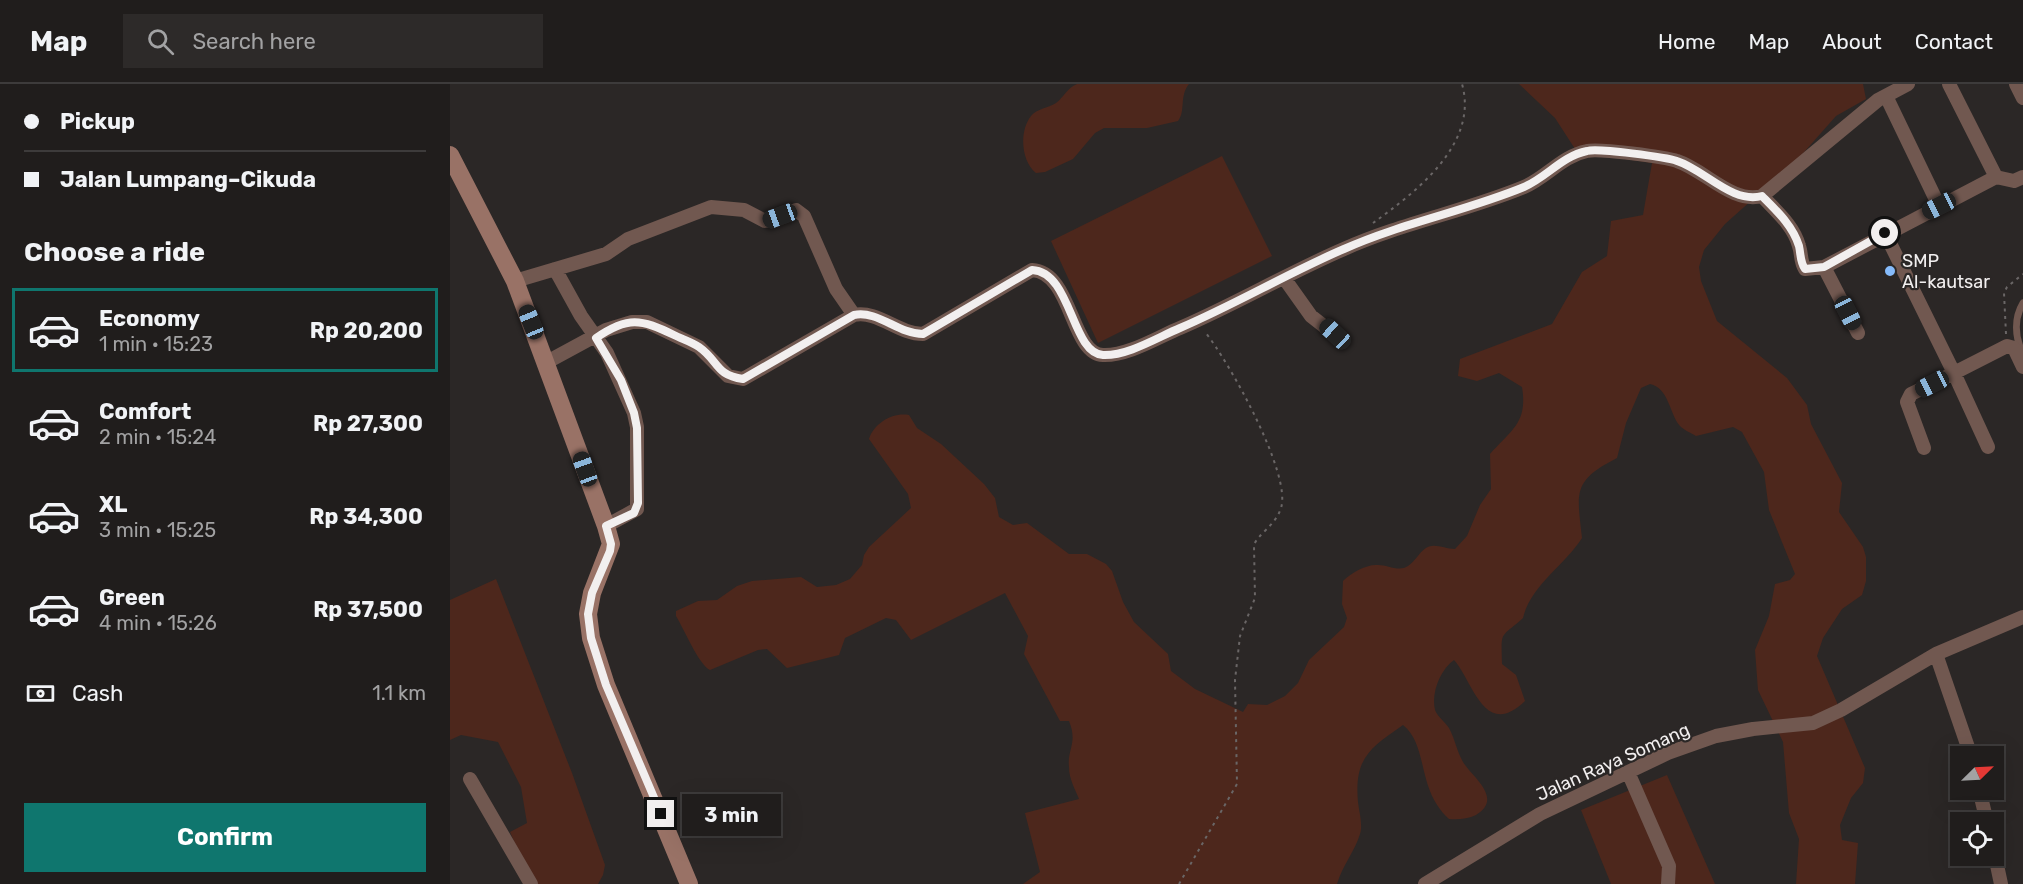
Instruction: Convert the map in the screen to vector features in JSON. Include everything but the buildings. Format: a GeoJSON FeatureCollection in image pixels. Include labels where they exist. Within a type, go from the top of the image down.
{"type":"FeatureCollection","features":[{"type":"Feature","properties":{"kind":"street"},"geometry":{"type":"LineString","coordinates":[[547,362],[596,338],[606,330],[632,322],[647,322],[699,347],[728,376],[743,379],[854,315],[869,315],[913,334],[923,334],[1032,270],[1040,270],[1057,285],[1088,346],[1096,354],[1105,355],[1124,351],[1196,321],[1345,248],[1527,186],[1570,157],[1589,150],[1675,160],[1701,171],[1742,197],[1753,199],[1762,196],[1886,96],[1908,84]]}},
{"type":"Feature","properties":{"kind":"street"},"geometry":{"type":"LineString","coordinates":[[1948,84],[1995,177]]}},
{"type":"Feature","properties":{"kind":"street"},"geometry":{"type":"LineString","coordinates":[[2016,84],[2023,98]]}},
{"type":"Feature","properties":{"kind":"street"},"geometry":{"type":"LineString","coordinates":[[1886,96],[1939,206]]}},
{"type":"Feature","properties":{"kind":"street"},"geometry":{"type":"LineString","coordinates":[[450,155],[515,281],[606,526],[611,544],[592,593],[588,614],[591,638],[606,685],[688,884]]}},
{"type":"Feature","properties":{"kind":"street"},"geometry":{"type":"LineString","coordinates":[[1762,196],[1789,225],[1799,246],[1801,263],[1805,269],[1824,267],[1995,177],[2014,181],[2023,177]]}},
{"type":"Feature","properties":{"kind":"street"},"geometry":{"type":"LineString","coordinates":[[515,281],[606,255],[628,239],[711,207],[744,210],[765,221],[796,210],[804,216],[836,289],[854,315]]}},
{"type":"Feature","properties":{"kind":"street"},"geometry":{"type":"LineString","coordinates":[[1885,233],[1988,447]]}},
{"type":"Feature","properties":{"kind":"street"},"geometry":{"type":"LineString","coordinates":[[1824,267],[1858,333]]}},
{"type":"Feature","properties":{"kind":"street"},"geometry":{"type":"LineString","coordinates":[[555,269],[621,380],[637,428],[637,509],[606,526]]}},
{"type":"Feature","properties":{"kind":"street"},"geometry":{"type":"LineString","coordinates":[[1284,278],[1311,316],[1335,334]]}},
{"type":"Feature","properties":{"kind":"street"},"geometry":{"type":"LineString","coordinates":[[1924,448],[1907,402],[1911,394],[2007,346],[2014,348],[2023,367]]}},
{"type":"Feature","properties":{"kind":"street","name":"Jalan Raya Somang"},"geometry":{"type":"LineString","coordinates":[[1425,884],[1540,814],[1668,753],[1716,736],[1813,723],[1841,710],[1936,654],[2023,617]]}},
{"type":"Feature","properties":{"kind":"street"},"geometry":{"type":"LineString","coordinates":[[1936,654],[1968,746]]}},
{"type":"Feature","properties":{"kind":"street"},"geometry":{"type":"LineString","coordinates":[[1628,772],[1669,866],[1668,884]]}},
{"type":"Feature","properties":{"kind":"street"},"geometry":{"type":"LineString","coordinates":[[470,779],[531,884]]}},
{"type":"Feature","properties":{"kind":"street"},"geometry":{"type":"LineString","coordinates":[[1997,866],[2001,884]]}},
{"type":"Feature","properties":{"kind":"lane"},"geometry":{"type":"LineString","coordinates":[[2023,303],[2018,315],[2016,330],[2023,354]]}},
{"type":"Feature","properties":{"kind":"path"},"geometry":{"type":"LineString","coordinates":[[1372,223],[1417,189],[1432,174],[1462,130],[1466,113],[1462,84]]}},
{"type":"Feature","properties":{"kind":"path"},"geometry":{"type":"LineString","coordinates":[[2005,310],[2004,293],[2007,287],[2023,274]]}},
{"type":"Feature","properties":{"kind":"path"},"geometry":{"type":"LineString","coordinates":[[1179,884],[1238,784],[1235,680],[1240,636],[1255,598],[1254,545],[1275,520],[1282,498],[1279,473],[1244,395],[1210,338],[1196,321]]}},
{"type":"Feature","properties":{"kind":"shaded area"},"geometry":{"type":"Polygon","coordinates":[[[1077,84],[1189,84],[1184,93],[1182,113],[1178,121],[1147,128],[1104,128],[1095,133],[1073,159],[1045,172],[1036,173],[1027,161],[1023,146],[1027,122],[1033,114],[1056,103],[1077,84]]]}},
{"type":"Feature","properties":{"kind":"shaded area"},"geometry":{"type":"Polygon","coordinates":[[[1519,84],[1863,84],[1866,99],[1836,116],[1798,159],[1725,224],[1704,250],[1699,267],[1701,281],[1717,321],[1787,378],[1807,405],[1811,424],[1842,483],[1839,512],[1863,547],[1866,557],[1866,581],[1862,595],[1842,609],[1823,638],[1817,656],[1865,768],[1863,783],[1851,798],[1840,825],[1842,840],[1858,843],[1855,884],[1796,884],[1799,839],[1789,813],[1783,742],[1758,690],[1755,650],[1769,616],[1775,584],[1790,580],[1795,574],[1769,510],[1764,472],[1742,432],[1733,427],[1696,436],[1680,426],[1661,390],[1650,384],[1641,388],[1626,423],[1617,458],[1592,474],[1581,489],[1579,509],[1582,538],[1540,586],[1527,606],[1523,618],[1506,633],[1502,640],[1502,664],[1516,675],[1525,701],[1511,712],[1499,714],[1489,711],[1481,703],[1454,660],[1438,682],[1434,696],[1435,710],[1449,728],[1463,762],[1487,795],[1484,808],[1470,817],[1449,819],[1432,795],[1417,744],[1403,725],[1373,748],[1362,764],[1357,787],[1361,830],[1337,884],[1023,884],[1040,872],[1025,813],[1079,799],[1069,771],[1072,729],[1069,721],[1060,721],[1024,654],[1028,636],[1005,593],[911,640],[896,620],[886,618],[845,638],[839,655],[787,668],[767,649],[758,650],[710,670],[701,661],[676,616],[676,611],[698,601],[717,600],[737,586],[752,581],[801,577],[817,587],[836,585],[850,579],[862,565],[869,547],[911,508],[908,494],[869,439],[875,428],[885,420],[897,415],[909,415],[917,428],[941,444],[984,484],[995,498],[999,517],[1013,525],[1027,523],[1069,554],[1087,554],[1106,564],[1112,571],[1123,602],[1134,622],[1168,654],[1171,671],[1195,689],[1243,712],[1248,704],[1267,705],[1285,696],[1298,683],[1309,660],[1344,627],[1347,618],[1342,604],[1343,581],[1346,578],[1372,565],[1404,568],[1428,547],[1455,549],[1467,536],[1480,505],[1491,489],[1490,454],[1516,425],[1520,418],[1523,399],[1522,387],[1499,373],[1477,381],[1458,376],[1460,359],[1552,324],[1582,272],[1607,256],[1611,221],[1643,215],[1652,163],[1577,152],[1555,118],[1519,84]]]}},
{"type":"Feature","properties":{"kind":"shaded area"},"geometry":{"type":"Polygon","coordinates":[[[1222,156],[1272,256],[1098,343],[1051,241],[1222,156]]]}},
{"type":"Feature","properties":{"kind":"shaded area"},"geometry":{"type":"Polygon","coordinates":[[[496,579],[572,773],[605,865],[598,884],[532,884],[510,832],[527,823],[521,787],[498,742],[461,735],[450,740],[450,600],[496,579]]]}},
{"type":"Feature","properties":{"kind":"shaded area"},"geometry":{"type":"Polygon","coordinates":[[[1667,775],[1715,884],[1611,884],[1581,810],[1667,775]]]}},
{"type":"Feature","properties":{"kind":"place","name":"SMP Al-kautsar"},"geometry":{"type":"Point","coordinates":[1890,271]}},
{"type":"Feature","properties":{"kind":"route"},"geometry":{"type":"LineString","coordinates":[[661,814],[606,685],[591,638],[588,614],[592,593],[610,551],[611,544],[606,526],[634,513],[638,503],[637,428],[634,413],[621,380],[596,338],[606,330],[632,322],[647,322],[699,347],[721,372],[743,379],[854,315],[869,315],[913,334],[923,334],[1026,271],[1040,270],[1057,285],[1091,351],[1105,355],[1124,351],[1196,321],[1345,248],[1527,186],[1570,157],[1589,150],[1675,160],[1701,171],[1742,197],[1753,199],[1762,196],[1789,225],[1799,246],[1801,263],[1805,269],[1824,267],[1885,233]]}}]}
